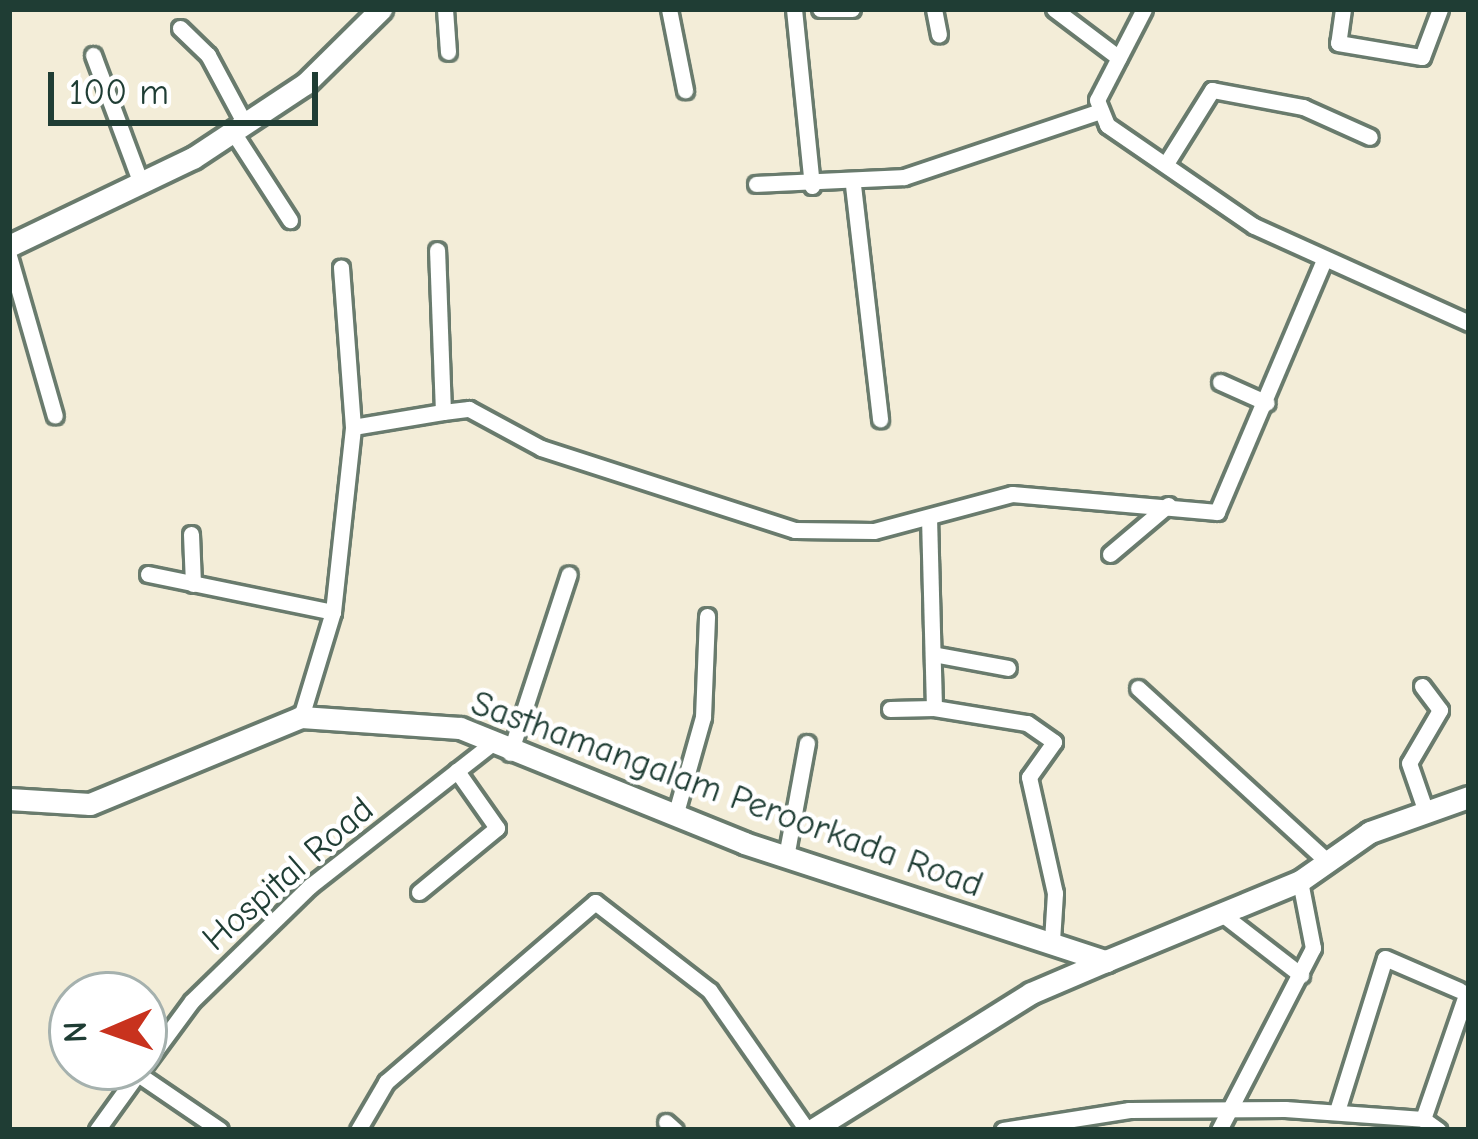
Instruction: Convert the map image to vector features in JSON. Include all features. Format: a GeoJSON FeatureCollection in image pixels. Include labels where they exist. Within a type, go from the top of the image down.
{"type":"FeatureCollection","features":[{"type":"Feature","properties":{"kind":"street"},"geometry":{"type":"LineString","coordinates":[[9,247],[239,128],[305,84],[380,9]]}},
{"type":"Feature","properties":{"kind":"street"},"geometry":{"type":"LineString","coordinates":[[445,9],[448,52]]}},
{"type":"Feature","properties":{"kind":"street"},"geometry":{"type":"LineString","coordinates":[[669,9],[685,90]]}},
{"type":"Feature","properties":{"kind":"street"},"geometry":{"type":"LineString","coordinates":[[794,9],[812,186]]}},
{"type":"Feature","properties":{"kind":"street"},"geometry":{"type":"LineString","coordinates":[[820,9],[852,9]]}},
{"type":"Feature","properties":{"kind":"street"},"geometry":{"type":"LineString","coordinates":[[934,9],[939,35]]}},
{"type":"Feature","properties":{"kind":"street"},"geometry":{"type":"LineString","coordinates":[[1054,9],[1119,58]]}},
{"type":"Feature","properties":{"kind":"street"},"geometry":{"type":"LineString","coordinates":[[756,184],[853,184],[1024,144],[1097,112],[1144,9]]}},
{"type":"Feature","properties":{"kind":"street"},"geometry":{"type":"LineString","coordinates":[[1343,9],[1338,43],[1422,58],[1440,9]]}},
{"type":"Feature","properties":{"kind":"street"},"geometry":{"type":"LineString","coordinates":[[180,28],[208,55],[239,128],[290,220]]}},
{"type":"Feature","properties":{"kind":"street"},"geometry":{"type":"LineString","coordinates":[[93,55],[140,182]]}},
{"type":"Feature","properties":{"kind":"street"},"geometry":{"type":"LineString","coordinates":[[1167,162],[1212,90],[1303,107],[1370,137]]}},
{"type":"Feature","properties":{"kind":"street"},"geometry":{"type":"LineString","coordinates":[[1097,112],[1323,262],[1469,323]]}},
{"type":"Feature","properties":{"kind":"street"},"geometry":{"type":"LineString","coordinates":[[853,184],[880,419]]}},
{"type":"Feature","properties":{"kind":"street"},"geometry":{"type":"LineString","coordinates":[[437,250],[443,412]]}},
{"type":"Feature","properties":{"kind":"street"},"geometry":{"type":"LineString","coordinates":[[9,256],[55,416]]}},
{"type":"Feature","properties":{"kind":"street"},"geometry":{"type":"LineString","coordinates":[[353,428],[469,409],[602,471],[795,530],[874,531],[1012,494],[1217,512],[1323,262]]}},
{"type":"Feature","properties":{"kind":"street"},"geometry":{"type":"LineString","coordinates":[[301,717],[333,612],[353,428],[341,267]]}},
{"type":"Feature","properties":{"kind":"street"},"geometry":{"type":"LineString","coordinates":[[1220,382],[1267,403]]}},
{"type":"Feature","properties":{"kind":"street"},"geometry":{"type":"LineString","coordinates":[[1110,554],[1168,505]]}},
{"type":"Feature","properties":{"kind":"street"},"geometry":{"type":"LineString","coordinates":[[928,517],[938,655],[934,708]]}},
{"type":"Feature","properties":{"kind":"street"},"geometry":{"type":"LineString","coordinates":[[191,534],[193,584]]}},
{"type":"Feature","properties":{"kind":"street"},"geometry":{"type":"LineString","coordinates":[[148,574],[333,612]]}},
{"type":"Feature","properties":{"kind":"street"},"geometry":{"type":"LineString","coordinates":[[500,749],[569,574]]}},
{"type":"Feature","properties":{"kind":"street"},"geometry":{"type":"LineString","coordinates":[[675,817],[703,717],[707,616]]}},
{"type":"Feature","properties":{"kind":"street"},"geometry":{"type":"LineString","coordinates":[[938,655],[1008,668]]}},
{"type":"Feature","properties":{"kind":"street"},"geometry":{"type":"LineString","coordinates":[[1422,686],[1440,710],[1409,763],[1426,812]]}},
{"type":"Feature","properties":{"kind":"street"},"geometry":{"type":"LineString","coordinates":[[1138,688],[1328,862]]}},
{"type":"Feature","properties":{"kind":"street"},"geometry":{"type":"LineString","coordinates":[[890,710],[934,708],[1027,723],[1054,742],[1029,777],[1055,893],[1052,941]]}},
{"type":"Feature","properties":{"kind":"street","name":"Sasthamangalam Peroorkada Road"},"geometry":{"type":"LineString","coordinates":[[9,799],[90,804],[301,717],[460,728],[500,749],[675,817],[1106,961]]}},
{"type":"Feature","properties":{"kind":"street"},"geometry":{"type":"LineString","coordinates":[[786,857],[807,743]]}},
{"type":"Feature","properties":{"kind":"street","name":"Hospital Road"},"geometry":{"type":"LineString","coordinates":[[168,1034],[192,1001],[310,886],[457,771],[500,749]]}},
{"type":"Feature","properties":{"kind":"street"},"geometry":{"type":"LineString","coordinates":[[419,892],[497,828],[457,771]]}},
{"type":"Feature","properties":{"kind":"street"},"geometry":{"type":"LineString","coordinates":[[358,1130],[386,1082],[595,902],[710,991],[810,1130],[1031,993],[1300,881],[1426,812],[1469,796]]}},
{"type":"Feature","properties":{"kind":"street"},"geometry":{"type":"LineString","coordinates":[[1223,1124],[1313,948],[1300,881]]}},
{"type":"Feature","properties":{"kind":"street"},"geometry":{"type":"LineString","coordinates":[[1222,914],[1301,975]]}},
{"type":"Feature","properties":{"kind":"street"},"geometry":{"type":"LineString","coordinates":[[1337,1112],[1385,958],[1464,991],[1423,1119]]}},
{"type":"Feature","properties":{"kind":"street"},"geometry":{"type":"LineString","coordinates":[[168,1089],[220,1130]]}},
{"type":"Feature","properties":{"kind":"street","name":"Hospital Road"},"geometry":{"type":"LineString","coordinates":[[97,1130],[126,1091]]}},
{"type":"Feature","properties":{"kind":"street"},"geometry":{"type":"LineString","coordinates":[[1003,1130],[1129,1110],[1223,1124],[1337,1112],[1423,1119],[1438,1130]]}}]}
